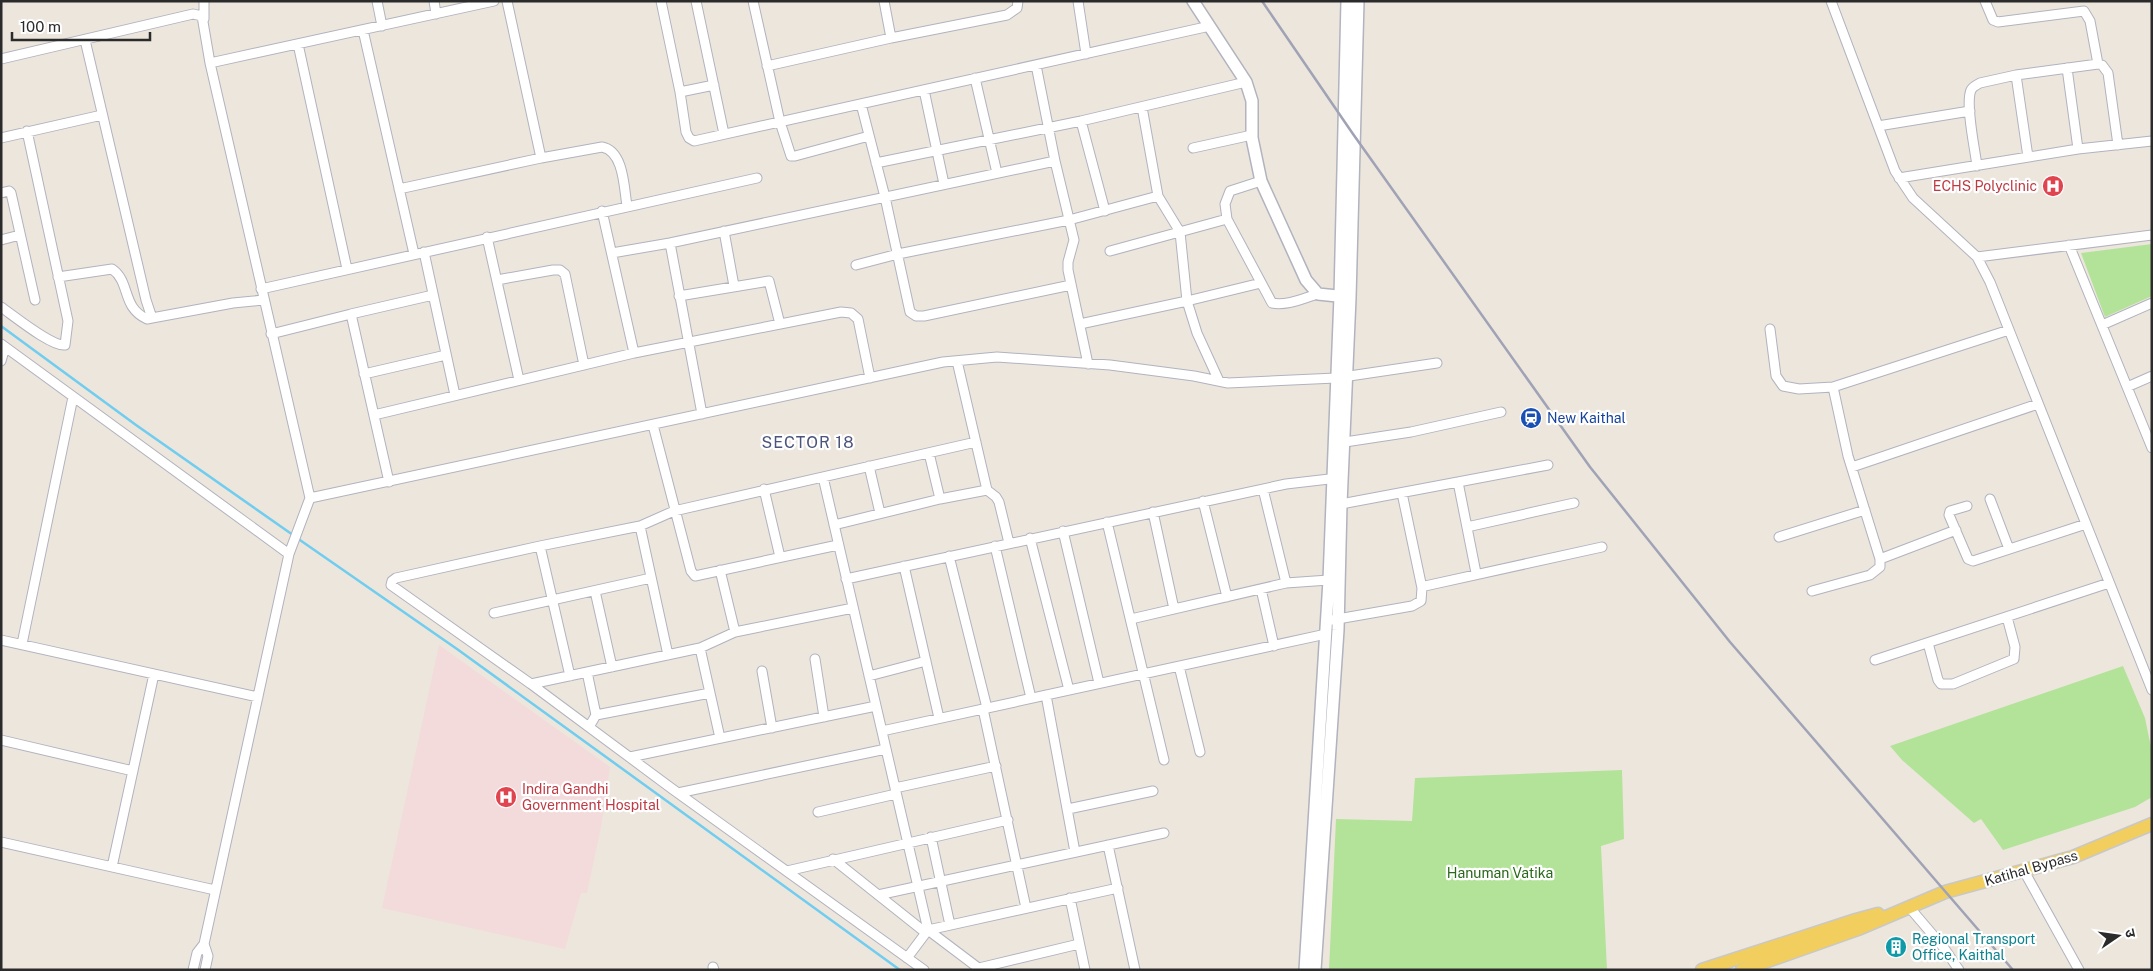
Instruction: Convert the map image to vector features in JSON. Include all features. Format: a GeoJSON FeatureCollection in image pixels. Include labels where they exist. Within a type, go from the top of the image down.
{"type":"FeatureCollection","features":[{"type":"Feature","properties":{"kind":"main road"},"geometry":{"type":"LineString","coordinates":[[1193,1],[1246,82],[1252,101],[1252,134],[1261,181],[1306,280],[1318,294],[1345,297]]}},
{"type":"Feature","properties":{"kind":"main road"},"geometry":{"type":"LineString","coordinates":[[1345,297],[1347,1]]}},
{"type":"Feature","properties":{"kind":"main road"},"geometry":{"type":"LineString","coordinates":[[1305,970],[1326,634],[1333,620],[1329,580],[1337,478],[1358,1]]}},
{"type":"Feature","properties":{"kind":"main road"},"geometry":{"type":"LineString","coordinates":[[1315,970],[1333,620],[1341,504],[1337,478],[1345,442],[1341,378]]}},
{"type":"Feature","properties":{"kind":"main road","name":"Katihal Bypass"},"geometry":{"type":"LineString","coordinates":[[1742,970],[1858,929],[1945,892],[2073,858],[2152,824]]}},
{"type":"Feature","properties":{"kind":"main road","name":"Katihal Bypass"},"geometry":{"type":"LineString","coordinates":[[1702,970],[1856,920],[1909,907]]}},
{"type":"Feature","properties":{"kind":"street"},"geometry":{"type":"LineString","coordinates":[[193,970],[197,953],[204,944],[291,550],[310,498],[210,63],[204,19],[204,1]]}},
{"type":"Feature","properties":{"kind":"street"},"geometry":{"type":"LineString","coordinates":[[377,1],[382,26]]}},
{"type":"Feature","properties":{"kind":"street"},"geometry":{"type":"LineString","coordinates":[[434,1],[436,14]]}},
{"type":"Feature","properties":{"kind":"street"},"geometry":{"type":"LineString","coordinates":[[210,63],[494,1]]}},
{"type":"Feature","properties":{"kind":"street"},"geometry":{"type":"LineString","coordinates":[[506,1],[541,158]]}},
{"type":"Feature","properties":{"kind":"street"},"geometry":{"type":"LineString","coordinates":[[661,1],[680,92],[686,132],[689,138],[694,140],[1210,26]]}},
{"type":"Feature","properties":{"kind":"street"},"geometry":{"type":"LineString","coordinates":[[696,1],[724,134]]}},
{"type":"Feature","properties":{"kind":"street"},"geometry":{"type":"LineString","coordinates":[[754,1],[780,122],[791,156],[869,136]]}},
{"type":"Feature","properties":{"kind":"street"},"geometry":{"type":"LineString","coordinates":[[884,1],[891,38]]}},
{"type":"Feature","properties":{"kind":"street"},"geometry":{"type":"LineString","coordinates":[[767,66],[891,38],[1007,15],[1017,8],[1018,1]]}},
{"type":"Feature","properties":{"kind":"street"},"geometry":{"type":"LineString","coordinates":[[1078,1],[1086,54]]}},
{"type":"Feature","properties":{"kind":"street"},"geometry":{"type":"LineString","coordinates":[[1831,1],[1895,171],[1913,198],[1977,257],[1990,282],[2109,583],[2149,673],[2152,690]]}},
{"type":"Feature","properties":{"kind":"street"},"geometry":{"type":"LineString","coordinates":[[1984,1],[1993,20],[1998,22],[2084,11],[2090,21],[2098,64]]}},
{"type":"Feature","properties":{"kind":"street"},"geometry":{"type":"LineString","coordinates":[[1,58],[193,14],[199,14],[204,19]]}},
{"type":"Feature","properties":{"kind":"street"},"geometry":{"type":"LineString","coordinates":[[363,30],[414,254]]}},
{"type":"Feature","properties":{"kind":"street"},"geometry":{"type":"LineString","coordinates":[[84,40],[146,300],[152,318]]}},
{"type":"Feature","properties":{"kind":"street"},"geometry":{"type":"LineString","coordinates":[[298,44],[347,269]]}},
{"type":"Feature","properties":{"kind":"street"},"geometry":{"type":"LineString","coordinates":[[1036,65],[1055,160],[1074,240],[1068,262],[1088,364]]}},
{"type":"Feature","properties":{"kind":"street"},"geometry":{"type":"LineString","coordinates":[[1977,166],[1970,111],[1971,91],[1975,85],[2016,75],[2102,65],[2108,73],[2118,145]]}},
{"type":"Feature","properties":{"kind":"street"},"geometry":{"type":"LineString","coordinates":[[2067,68],[2078,149]]}},
{"type":"Feature","properties":{"kind":"street"},"geometry":{"type":"LineString","coordinates":[[2016,75],[2028,157]]}},
{"type":"Feature","properties":{"kind":"street"},"geometry":{"type":"LineString","coordinates":[[975,78],[997,173]]}},
{"type":"Feature","properties":{"kind":"street"},"geometry":{"type":"LineString","coordinates":[[876,163],[1081,121],[1246,82]]}},
{"type":"Feature","properties":{"kind":"street"},"geometry":{"type":"LineString","coordinates":[[680,92],[714,85]]}},
{"type":"Feature","properties":{"kind":"street"},"geometry":{"type":"LineString","coordinates":[[924,90],[944,184]]}},
{"type":"Feature","properties":{"kind":"street"},"geometry":{"type":"LineString","coordinates":[[861,104],[885,197],[910,312],[916,316],[1071,285]]}},
{"type":"Feature","properties":{"kind":"street"},"geometry":{"type":"LineString","coordinates":[[1142,107],[1158,196],[1180,232],[1186,301],[1197,333],[1219,382]]}},
{"type":"Feature","properties":{"kind":"street"},"geometry":{"type":"LineString","coordinates":[[1878,126],[1970,111]]}},
{"type":"Feature","properties":{"kind":"street"},"geometry":{"type":"LineString","coordinates":[[1,138],[102,114]]}},
{"type":"Feature","properties":{"kind":"street"},"geometry":{"type":"LineString","coordinates":[[1081,121],[1105,211]]}},
{"type":"Feature","properties":{"kind":"street"},"geometry":{"type":"LineString","coordinates":[[1,308],[50,340],[59,345],[65,345],[68,321],[27,131]]}},
{"type":"Feature","properties":{"kind":"street"},"geometry":{"type":"LineString","coordinates":[[1193,148],[1252,134]]}},
{"type":"Feature","properties":{"kind":"street"},"geometry":{"type":"LineString","coordinates":[[1900,178],[2078,149],[2152,141]]}},
{"type":"Feature","properties":{"kind":"street"},"geometry":{"type":"LineString","coordinates":[[399,189],[541,158],[602,147],[609,148],[616,158],[627,206]]}},
{"type":"Feature","properties":{"kind":"street"},"geometry":{"type":"LineString","coordinates":[[612,253],[670,243],[1055,160]]}},
{"type":"Feature","properties":{"kind":"street"},"geometry":{"type":"LineString","coordinates":[[261,289],[602,211],[757,178]]}},
{"type":"Feature","properties":{"kind":"street"},"geometry":{"type":"LineString","coordinates":[[1261,181],[1230,191],[1225,204],[1227,219],[1272,303],[1280,304],[1318,294]]}},
{"type":"Feature","properties":{"kind":"street"},"geometry":{"type":"LineString","coordinates":[[1,192],[9,191],[11,193],[35,300]]}},
{"type":"Feature","properties":{"kind":"street"},"geometry":{"type":"LineString","coordinates":[[856,265],[898,254],[1069,220],[1158,196]]}},
{"type":"Feature","properties":{"kind":"street"},"geometry":{"type":"LineString","coordinates":[[602,211],[634,353]]}},
{"type":"Feature","properties":{"kind":"street"},"geometry":{"type":"LineString","coordinates":[[1110,251],[1227,219]]}},
{"type":"Feature","properties":{"kind":"street"},"geometry":{"type":"LineString","coordinates":[[724,231],[734,286]]}},
{"type":"Feature","properties":{"kind":"street"},"geometry":{"type":"LineString","coordinates":[[1,240],[20,235]]}},
{"type":"Feature","properties":{"kind":"street"},"geometry":{"type":"LineString","coordinates":[[1977,257],[2152,235]]}},
{"type":"Feature","properties":{"kind":"street"},"geometry":{"type":"LineString","coordinates":[[487,237],[519,380]]}},
{"type":"Feature","properties":{"kind":"street"},"geometry":{"type":"LineString","coordinates":[[670,243],[687,342],[702,414]]}},
{"type":"Feature","properties":{"kind":"street"},"geometry":{"type":"LineString","coordinates":[[2070,245],[2152,448]]}},
{"type":"Feature","properties":{"kind":"street"},"geometry":{"type":"LineString","coordinates":[[424,252],[455,395]]}},
{"type":"Feature","properties":{"kind":"street"},"geometry":{"type":"LineString","coordinates":[[58,277],[112,269],[119,274],[134,310],[147,319],[233,303],[263,300]]}},
{"type":"Feature","properties":{"kind":"street"},"geometry":{"type":"LineString","coordinates":[[496,280],[553,270],[560,270],[565,274],[584,365]]}},
{"type":"Feature","properties":{"kind":"street"},"geometry":{"type":"LineString","coordinates":[[679,296],[769,281],[780,324]]}},
{"type":"Feature","properties":{"kind":"street"},"geometry":{"type":"LineString","coordinates":[[1080,324],[1261,284]]}},
{"type":"Feature","properties":{"kind":"street"},"geometry":{"type":"LineString","coordinates":[[271,334],[433,295]]}},
{"type":"Feature","properties":{"kind":"street"},"geometry":{"type":"LineString","coordinates":[[2102,325],[2152,303]]}},
{"type":"Feature","properties":{"kind":"street"},"geometry":{"type":"LineString","coordinates":[[374,415],[634,353],[841,312],[850,313],[858,319],[861,326],[870,378]]}},
{"type":"Feature","properties":{"kind":"street"},"geometry":{"type":"LineString","coordinates":[[351,314],[389,482]]}},
{"type":"Feature","properties":{"kind":"street"},"geometry":{"type":"LineString","coordinates":[[1770,329],[1776,376],[1783,386],[1799,389],[1833,387],[2009,330]]}},
{"type":"Feature","properties":{"kind":"street"},"geometry":{"type":"LineString","coordinates":[[1,361],[3,345],[73,397],[291,550]]}},
{"type":"Feature","properties":{"kind":"street"},"geometry":{"type":"LineString","coordinates":[[364,374],[446,355]]}},
{"type":"Feature","properties":{"kind":"street"},"geometry":{"type":"LineString","coordinates":[[310,498],[957,361],[997,357],[1088,364],[1194,376],[1219,382],[1341,378],[1437,364]]}},
{"type":"Feature","properties":{"kind":"street"},"geometry":{"type":"LineString","coordinates":[[957,361],[987,490],[999,502],[1009,543]]}},
{"type":"Feature","properties":{"kind":"street"},"geometry":{"type":"LineString","coordinates":[[2127,386],[2152,376]]}},
{"type":"Feature","properties":{"kind":"street"},"geometry":{"type":"LineString","coordinates":[[1812,591],[1870,575],[1880,567],[1880,559],[1852,466],[1833,387]]}},
{"type":"Feature","properties":{"kind":"street"},"geometry":{"type":"LineString","coordinates":[[22,644],[73,397]]}},
{"type":"Feature","properties":{"kind":"street"},"geometry":{"type":"LineString","coordinates":[[1852,466],[2038,404]]}},
{"type":"Feature","properties":{"kind":"street"},"geometry":{"type":"LineString","coordinates":[[1345,442],[1411,432],[1501,412]]}},
{"type":"Feature","properties":{"kind":"street"},"geometry":{"type":"LineString","coordinates":[[653,425],[674,511],[691,571],[695,576],[838,545]]}},
{"type":"Feature","properties":{"kind":"street"},"geometry":{"type":"LineString","coordinates":[[924,970],[678,793],[531,684],[391,585],[392,581],[396,578],[640,526],[674,511],[976,442]]}},
{"type":"Feature","properties":{"kind":"street"},"geometry":{"type":"LineString","coordinates":[[929,453],[940,499]]}},
{"type":"Feature","properties":{"kind":"street"},"geometry":{"type":"LineString","coordinates":[[1341,504],[1548,465]]}},
{"type":"Feature","properties":{"kind":"street"},"geometry":{"type":"LineString","coordinates":[[869,466],[880,513]]}},
{"type":"Feature","properties":{"kind":"street"},"geometry":{"type":"LineString","coordinates":[[822,477],[918,886],[927,932]]}},
{"type":"Feature","properties":{"kind":"street"},"geometry":{"type":"LineString","coordinates":[[846,579],[1263,488],[1337,478]]}},
{"type":"Feature","properties":{"kind":"street"},"geometry":{"type":"LineString","coordinates":[[1458,482],[1476,573]]}},
{"type":"Feature","properties":{"kind":"street"},"geometry":{"type":"LineString","coordinates":[[1263,488],[1286,583]]}},
{"type":"Feature","properties":{"kind":"street"},"geometry":{"type":"LineString","coordinates":[[764,489],[780,558]]}},
{"type":"Feature","properties":{"kind":"street"},"geometry":{"type":"LineString","coordinates":[[834,525],[940,499],[987,490]]}},
{"type":"Feature","properties":{"kind":"street"},"geometry":{"type":"LineString","coordinates":[[1333,620],[1412,606],[1421,601],[1422,588],[1402,493]]}},
{"type":"Feature","properties":{"kind":"street"},"geometry":{"type":"LineString","coordinates":[[1990,499],[2009,549]]}},
{"type":"Feature","properties":{"kind":"street"},"geometry":{"type":"LineString","coordinates":[[1202,501],[1227,596]]}},
{"type":"Feature","properties":{"kind":"street"},"geometry":{"type":"LineString","coordinates":[[1467,527],[1574,503]]}},
{"type":"Feature","properties":{"kind":"street"},"geometry":{"type":"LineString","coordinates":[[1968,506],[1948,513],[1968,559],[1974,561],[2086,524]]}},
{"type":"Feature","properties":{"kind":"street"},"geometry":{"type":"LineString","coordinates":[[1778,537],[1865,510]]}},
{"type":"Feature","properties":{"kind":"street"},"geometry":{"type":"LineString","coordinates":[[1153,512],[1174,609]]}},
{"type":"Feature","properties":{"kind":"street"},"geometry":{"type":"LineString","coordinates":[[1107,522],[1164,760]]}},
{"type":"Feature","properties":{"kind":"street"},"geometry":{"type":"LineString","coordinates":[[640,526],[668,655]]}},
{"type":"Feature","properties":{"kind":"street"},"geometry":{"type":"LineString","coordinates":[[1880,559],[1956,530]]}},
{"type":"Feature","properties":{"kind":"street"},"geometry":{"type":"LineString","coordinates":[[1063,531],[1099,683]]}},
{"type":"Feature","properties":{"kind":"street"},"geometry":{"type":"LineString","coordinates":[[1030,538],[1069,690]]}},
{"type":"Feature","properties":{"kind":"street"},"geometry":{"type":"LineString","coordinates":[[540,546],[570,676]]}},
{"type":"Feature","properties":{"kind":"street"},"geometry":{"type":"LineString","coordinates":[[995,546],[1031,698]]}},
{"type":"Feature","properties":{"kind":"street"},"geometry":{"type":"LineString","coordinates":[[1422,588],[1476,573],[1602,547]]}},
{"type":"Feature","properties":{"kind":"street"},"geometry":{"type":"LineString","coordinates":[[949,556],[985,708],[1026,908]]}},
{"type":"Feature","properties":{"kind":"street"},"geometry":{"type":"LineString","coordinates":[[904,566],[939,718]]}},
{"type":"Feature","properties":{"kind":"street"},"geometry":{"type":"LineString","coordinates":[[720,570],[735,632]]}},
{"type":"Feature","properties":{"kind":"street"},"geometry":{"type":"LineString","coordinates":[[494,613],[651,578]]}},
{"type":"Feature","properties":{"kind":"street"},"geometry":{"type":"LineString","coordinates":[[1131,619],[1286,583],[1329,580]]}},
{"type":"Feature","properties":{"kind":"street"},"geometry":{"type":"LineString","coordinates":[[1875,660],[2109,583]]}},
{"type":"Feature","properties":{"kind":"street"},"geometry":{"type":"LineString","coordinates":[[1261,589],[1274,646]]}},
{"type":"Feature","properties":{"kind":"street"},"geometry":{"type":"LineString","coordinates":[[595,591],[612,667]]}},
{"type":"Feature","properties":{"kind":"street"},"geometry":{"type":"LineString","coordinates":[[531,684],[700,648],[735,632],[853,608]]}},
{"type":"Feature","properties":{"kind":"street"},"geometry":{"type":"LineString","coordinates":[[1928,644],[1938,680],[1942,684],[1953,684],[2014,659],[2015,647],[2007,617]]}},
{"type":"Feature","properties":{"kind":"street"},"geometry":{"type":"LineString","coordinates":[[882,731],[1326,634]]}},
{"type":"Feature","properties":{"kind":"street"},"geometry":{"type":"LineString","coordinates":[[1,640],[258,697]]}},
{"type":"Feature","properties":{"kind":"street"},"geometry":{"type":"LineString","coordinates":[[700,648],[720,738]]}},
{"type":"Feature","properties":{"kind":"street"},"geometry":{"type":"LineString","coordinates":[[815,659],[824,717]]}},
{"type":"Feature","properties":{"kind":"street"},"geometry":{"type":"LineString","coordinates":[[869,676],[926,661]]}},
{"type":"Feature","properties":{"kind":"street"},"geometry":{"type":"LineString","coordinates":[[1179,666],[1200,752]]}},
{"type":"Feature","properties":{"kind":"street"},"geometry":{"type":"LineString","coordinates":[[762,671],[772,728]]}},
{"type":"Feature","properties":{"kind":"street"},"geometry":{"type":"LineString","coordinates":[[587,672],[596,715],[589,727]]}},
{"type":"Feature","properties":{"kind":"street"},"geometry":{"type":"LineString","coordinates":[[112,867],[154,674]]}},
{"type":"Feature","properties":{"kind":"street"},"geometry":{"type":"LineString","coordinates":[[596,715],[710,693]]}},
{"type":"Feature","properties":{"kind":"street"},"geometry":{"type":"LineString","coordinates":[[1046,695],[1076,852]]}},
{"type":"Feature","properties":{"kind":"street"},"geometry":{"type":"LineString","coordinates":[[630,757],[876,706]]}},
{"type":"Feature","properties":{"kind":"street"},"geometry":{"type":"LineString","coordinates":[[1,740],[133,772]]}},
{"type":"Feature","properties":{"kind":"street"},"geometry":{"type":"LineString","coordinates":[[678,793],[886,749]]}},
{"type":"Feature","properties":{"kind":"street"},"geometry":{"type":"LineString","coordinates":[[818,812],[996,766]]}},
{"type":"Feature","properties":{"kind":"street"},"geometry":{"type":"LineString","coordinates":[[1068,809],[1153,791]]}},
{"type":"Feature","properties":{"kind":"street"},"geometry":{"type":"LineString","coordinates":[[787,870],[1008,820]]}},
{"type":"Feature","properties":{"kind":"street"},"geometry":{"type":"LineString","coordinates":[[878,895],[1164,833]]}},
{"type":"Feature","properties":{"kind":"street"},"geometry":{"type":"LineString","coordinates":[[931,837],[950,925]]}},
{"type":"Feature","properties":{"kind":"street"},"geometry":{"type":"LineString","coordinates":[[1,842],[216,890]]}},
{"type":"Feature","properties":{"kind":"street"},"geometry":{"type":"LineString","coordinates":[[1108,845],[1135,970]]}},
{"type":"Feature","properties":{"kind":"street"},"geometry":{"type":"LineString","coordinates":[[833,860],[927,932],[980,969],[1080,944]]}},
{"type":"Feature","properties":{"kind":"street"},"geometry":{"type":"LineString","coordinates":[[2024,871],[2079,970]]}},
{"type":"Feature","properties":{"kind":"street"},"geometry":{"type":"LineString","coordinates":[[907,958],[927,932],[950,925],[1118,888]]}},
{"type":"Feature","properties":{"kind":"street"},"geometry":{"type":"LineString","coordinates":[[1070,898],[1085,970]]}},
{"type":"Feature","properties":{"kind":"street"},"geometry":{"type":"LineString","coordinates":[[1909,907],[1944,948],[1959,970]]}},
{"type":"Feature","properties":{"kind":"street"},"geometry":{"type":"LineString","coordinates":[[204,944],[208,956],[205,970]]}},
{"type":"Feature","properties":{"kind":"shaded area","name":"Indira Gandhi Government Hospital"},"geometry":{"type":"Polygon","coordinates":[[[439,645],[610,767],[601,827],[587,893],[581,893],[565,949],[382,908],[439,645]]]}},
{"type":"Feature","properties":{"kind":"green space"},"geometry":{"type":"Polygon","coordinates":[[[2152,244],[2152,296],[2105,317],[2081,253],[2152,244]]]}},
{"type":"Feature","properties":{"kind":"green space"},"geometry":{"type":"Polygon","coordinates":[[[2123,666],[2145,718],[2152,752],[2152,797],[2135,807],[2003,850],[1981,819],[1974,823],[1902,760],[1890,746],[2123,666]]]}},
{"type":"Feature","properties":{"kind":"green space","name":"Hanuman Vatika"},"geometry":{"type":"Polygon","coordinates":[[[1622,770],[1624,839],[1601,846],[1607,970],[1329,970],[1336,819],[1412,821],[1415,778],[1622,770]]]}},
{"type":"Feature","properties":{"kind":"waterway"},"geometry":{"type":"LineString","coordinates":[[1,326],[136,425],[293,535]]}},
{"type":"Feature","properties":{"kind":"waterway"},"geometry":{"type":"LineString","coordinates":[[297,538],[457,649],[900,970]]}},
{"type":"Feature","properties":{"kind":"railway"},"geometry":{"type":"LineString","coordinates":[[1262,1],[1353,134],[1590,467],[1730,642],[2013,970]]}},
{"type":"Feature","properties":{"kind":"place","name":"ECHS Polyclinic"},"geometry":{"type":"Point","coordinates":[2053,186]}},
{"type":"Feature","properties":{"kind":"place","name":"New Kaithal"},"geometry":{"type":"Point","coordinates":[1531,418]}},
{"type":"Feature","properties":{"kind":"place","name":"Indira Gandhi Government Hospital"},"geometry":{"type":"Point","coordinates":[506,797]}},
{"type":"Feature","properties":{"kind":"place","name":"Regional Transport Office, Kaithal"},"geometry":{"type":"Point","coordinates":[1896,947]}},
{"type":"Feature","properties":{"kind":"district","name":"SECTOR 18"},"geometry":{"type":"Point","coordinates":[808,442]}}]}
